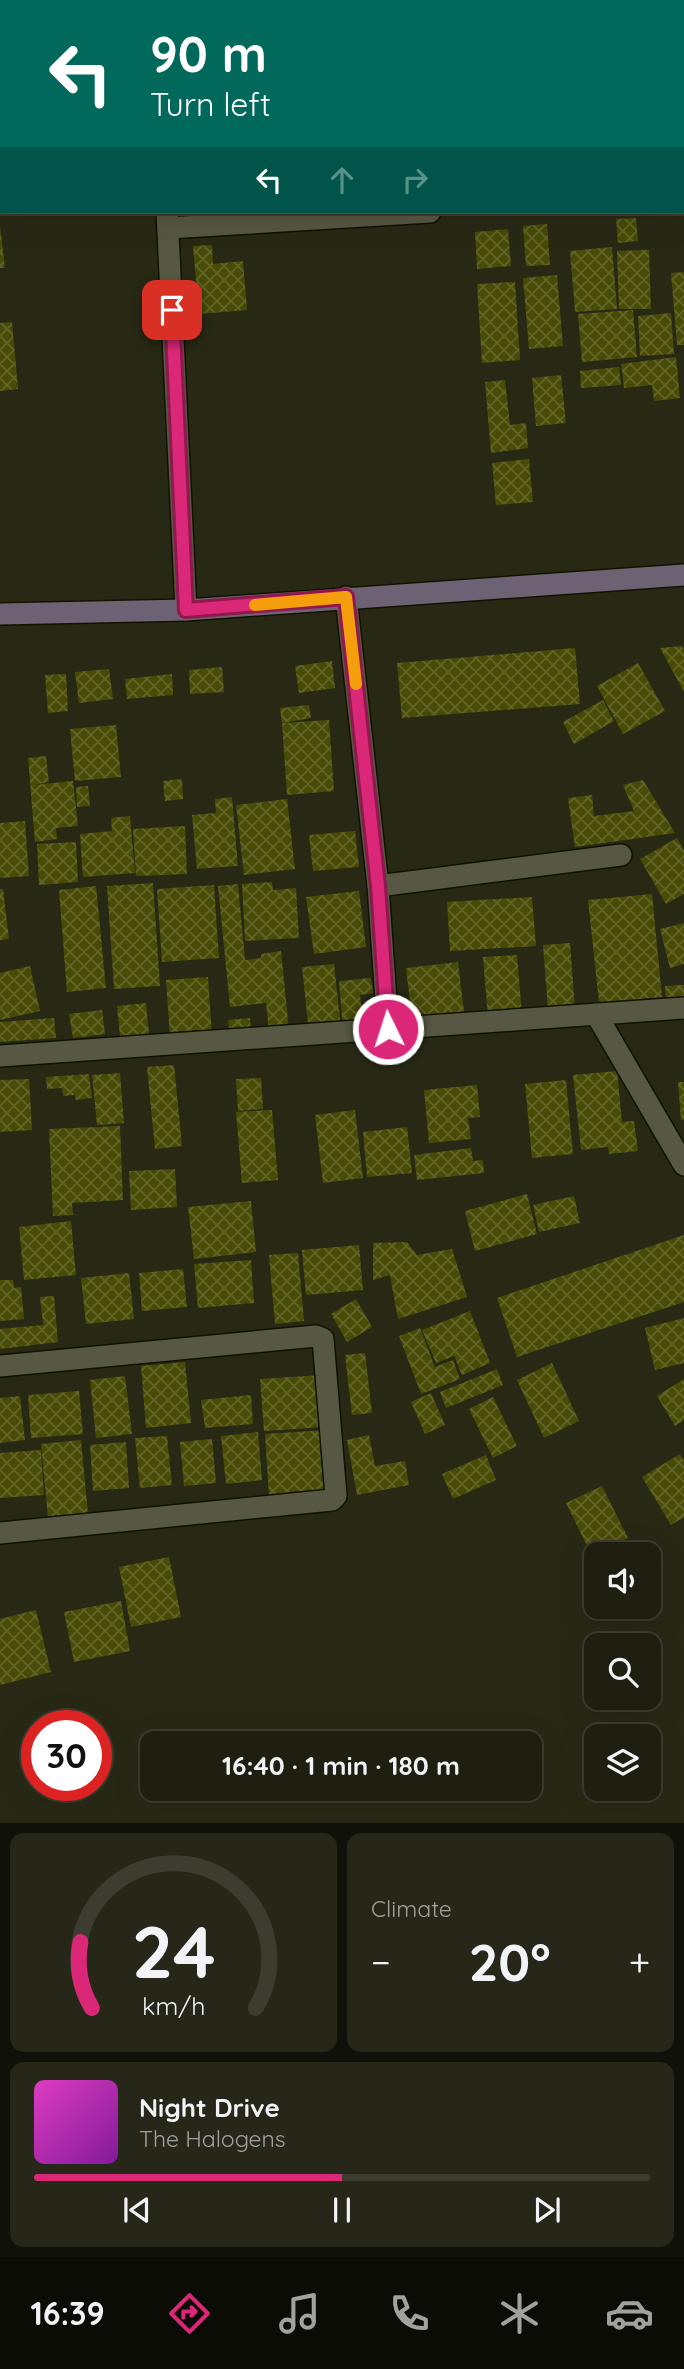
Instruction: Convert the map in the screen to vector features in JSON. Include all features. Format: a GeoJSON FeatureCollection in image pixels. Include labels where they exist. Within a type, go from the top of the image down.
{"type":"FeatureCollection","features":[{"type":"Feature","properties":{"kind":"street"},"geometry":{"type":"LineString","coordinates":[[186,610],[168,220],[364,214]]}},
{"type":"Feature","properties":{"kind":"street"},"geometry":{"type":"LineString","coordinates":[[0,614],[186,610],[684,575]]}},
{"type":"Feature","properties":{"kind":"street"},"geometry":{"type":"LineString","coordinates":[[346,597],[378,886],[388,1029]]}},
{"type":"Feature","properties":{"kind":"street"},"geometry":{"type":"LineString","coordinates":[[378,886],[621,855]]}},
{"type":"Feature","properties":{"kind":"street"},"geometry":{"type":"LineString","coordinates":[[0,1056],[684,1008]]}},
{"type":"Feature","properties":{"kind":"street"},"geometry":{"type":"LineString","coordinates":[[596,1014],[684,1165]]}},
{"type":"Feature","properties":{"kind":"street"},"geometry":{"type":"LineString","coordinates":[[0,1366],[316,1336],[323,1339],[336,1496],[332,1500],[0,1533]]}},
{"type":"Feature","properties":{"kind":"building"},"geometry":{"type":"Polygon","coordinates":[[[636,218],[638,241],[618,243],[616,219],[636,218]]]}},
{"type":"Feature","properties":{"kind":"building"},"geometry":{"type":"Polygon","coordinates":[[[547,224],[550,265],[526,266],[523,226],[547,224]]]}},
{"type":"Feature","properties":{"kind":"building"},"geometry":{"type":"Polygon","coordinates":[[[0,226],[5,268],[0,268],[0,226]]]}},
{"type":"Feature","properties":{"kind":"building"},"geometry":{"type":"Polygon","coordinates":[[[508,229],[511,266],[477,269],[475,232],[508,229]]]}},
{"type":"Feature","properties":{"kind":"building"},"geometry":{"type":"Polygon","coordinates":[[[212,245],[213,264],[243,261],[247,310],[199,314],[193,246],[212,245]]]}},
{"type":"Feature","properties":{"kind":"building"},"geometry":{"type":"Polygon","coordinates":[[[612,247],[617,309],[575,312],[570,251],[612,247]]]}},
{"type":"Feature","properties":{"kind":"building"},"geometry":{"type":"Polygon","coordinates":[[[649,250],[651,309],[619,309],[617,251],[649,250]]]}},
{"type":"Feature","properties":{"kind":"building"},"geometry":{"type":"Polygon","coordinates":[[[684,272],[684,345],[677,345],[671,273],[684,272]]]}},
{"type":"Feature","properties":{"kind":"building"},"geometry":{"type":"Polygon","coordinates":[[[557,275],[563,346],[529,349],[523,278],[557,275]]]}},
{"type":"Feature","properties":{"kind":"building"},"geometry":{"type":"Polygon","coordinates":[[[515,282],[520,360],[482,363],[477,284],[515,282]]]}},
{"type":"Feature","properties":{"kind":"building"},"geometry":{"type":"Polygon","coordinates":[[[633,310],[637,357],[582,362],[578,314],[633,310]]]}},
{"type":"Feature","properties":{"kind":"building"},"geometry":{"type":"Polygon","coordinates":[[[671,313],[674,354],[640,356],[638,316],[671,313]]]}},
{"type":"Feature","properties":{"kind":"building"},"geometry":{"type":"Polygon","coordinates":[[[12,322],[18,389],[0,391],[0,323],[12,322]]]}},
{"type":"Feature","properties":{"kind":"building"},"geometry":{"type":"Polygon","coordinates":[[[676,357],[680,398],[654,401],[652,385],[624,388],[621,364],[676,357]]]}},
{"type":"Feature","properties":{"kind":"building"},"geometry":{"type":"Polygon","coordinates":[[[619,367],[621,385],[581,388],[580,371],[619,367]]]}},
{"type":"Feature","properties":{"kind":"building"},"geometry":{"type":"Polygon","coordinates":[[[561,375],[566,423],[536,426],[532,378],[561,375]]]}},
{"type":"Feature","properties":{"kind":"building"},"geometry":{"type":"Polygon","coordinates":[[[505,380],[510,425],[526,423],[528,448],[491,453],[485,382],[505,380]]]}},
{"type":"Feature","properties":{"kind":"building"},"geometry":{"type":"Polygon","coordinates":[[[529,459],[533,502],[496,505],[492,463],[529,459]]]}},
{"type":"Feature","properties":{"kind":"building"},"geometry":{"type":"Polygon","coordinates":[[[682,646],[684,650],[684,692],[660,648],[682,646]]]}},
{"type":"Feature","properties":{"kind":"building"},"geometry":{"type":"Polygon","coordinates":[[[575,648],[580,704],[402,718],[397,663],[575,648]]]}},
{"type":"Feature","properties":{"kind":"building"},"geometry":{"type":"Polygon","coordinates":[[[332,661],[335,688],[299,693],[295,666],[332,661]]]}},
{"type":"Feature","properties":{"kind":"building"},"geometry":{"type":"Polygon","coordinates":[[[638,663],[665,711],[623,734],[597,686],[638,663]]]}},
{"type":"Feature","properties":{"kind":"building"},"geometry":{"type":"Polygon","coordinates":[[[222,667],[224,692],[190,694],[189,670],[222,667]]]}},
{"type":"Feature","properties":{"kind":"building"},"geometry":{"type":"Polygon","coordinates":[[[109,669],[113,699],[79,703],[75,672],[109,669]]]}},
{"type":"Feature","properties":{"kind":"building"},"geometry":{"type":"Polygon","coordinates":[[[66,674],[68,711],[48,713],[45,675],[66,674]]]}},
{"type":"Feature","properties":{"kind":"building"},"geometry":{"type":"Polygon","coordinates":[[[172,674],[173,695],[127,699],[125,679],[172,674]]]}},
{"type":"Feature","properties":{"kind":"building"},"geometry":{"type":"Polygon","coordinates":[[[603,700],[614,721],[574,744],[563,722],[603,700]]]}},
{"type":"Feature","properties":{"kind":"building"},"geometry":{"type":"Polygon","coordinates":[[[309,705],[311,718],[282,723],[280,708],[309,705]]]}},
{"type":"Feature","properties":{"kind":"building"},"geometry":{"type":"Polygon","coordinates":[[[329,720],[334,791],[287,795],[282,723],[329,720]]]}},
{"type":"Feature","properties":{"kind":"building"},"geometry":{"type":"Polygon","coordinates":[[[116,725],[121,777],[75,781],[70,729],[116,725]]]}},
{"type":"Feature","properties":{"kind":"building"},"geometry":{"type":"Polygon","coordinates":[[[46,756],[49,782],[33,785],[73,781],[78,826],[56,828],[57,839],[35,842],[28,758],[46,756]]]}},
{"type":"Feature","properties":{"kind":"building"},"geometry":{"type":"Polygon","coordinates":[[[182,779],[183,799],[165,801],[163,781],[182,779]]]}},
{"type":"Feature","properties":{"kind":"building"},"geometry":{"type":"Polygon","coordinates":[[[643,780],[675,833],[575,847],[568,798],[592,795],[594,816],[634,811],[623,785],[643,780]]]}},
{"type":"Feature","properties":{"kind":"building"},"geometry":{"type":"Polygon","coordinates":[[[88,786],[90,806],[77,807],[76,787],[88,786]]]}},
{"type":"Feature","properties":{"kind":"building"},"geometry":{"type":"Polygon","coordinates":[[[232,797],[238,866],[197,869],[192,815],[216,813],[215,799],[232,797]]]}},
{"type":"Feature","properties":{"kind":"building"},"geometry":{"type":"Polygon","coordinates":[[[287,799],[295,869],[244,875],[236,805],[287,799]]]}},
{"type":"Feature","properties":{"kind":"building"},"geometry":{"type":"Polygon","coordinates":[[[130,816],[135,873],[83,877],[80,834],[112,831],[111,818],[130,816]]]}},
{"type":"Feature","properties":{"kind":"building"},"geometry":{"type":"Polygon","coordinates":[[[25,821],[29,876],[0,878],[0,823],[25,821]]]}},
{"type":"Feature","properties":{"kind":"building"},"geometry":{"type":"Polygon","coordinates":[[[185,826],[187,874],[136,876],[133,829],[185,826]]]}},
{"type":"Feature","properties":{"kind":"building"},"geometry":{"type":"Polygon","coordinates":[[[355,831],[359,867],[313,871],[309,835],[355,831]]]}},
{"type":"Feature","properties":{"kind":"building"},"geometry":{"type":"Polygon","coordinates":[[[677,838],[684,851],[684,894],[666,904],[640,859],[677,838]]]}},
{"type":"Feature","properties":{"kind":"building"},"geometry":{"type":"Polygon","coordinates":[[[76,842],[78,882],[39,885],[37,844],[76,842]]]}},
{"type":"Feature","properties":{"kind":"building"},"geometry":{"type":"Polygon","coordinates":[[[272,882],[273,890],[296,888],[299,938],[245,941],[242,884],[272,882]]]}},
{"type":"Feature","properties":{"kind":"building"},"geometry":{"type":"Polygon","coordinates":[[[153,883],[160,986],[114,989],[107,886],[153,883]]]}},
{"type":"Feature","properties":{"kind":"building"},"geometry":{"type":"Polygon","coordinates":[[[238,884],[245,960],[281,951],[289,1030],[269,1032],[266,1003],[230,1007],[218,886],[238,884]]]}},
{"type":"Feature","properties":{"kind":"building"},"geometry":{"type":"Polygon","coordinates":[[[214,885],[219,958],[162,962],[157,889],[214,885]]]}},
{"type":"Feature","properties":{"kind":"building"},"geometry":{"type":"Polygon","coordinates":[[[96,886],[106,988],[67,992],[59,890],[96,886]]]}},
{"type":"Feature","properties":{"kind":"building"},"geometry":{"type":"Polygon","coordinates":[[[0,889],[3,889],[9,939],[0,940],[0,889]]]}},
{"type":"Feature","properties":{"kind":"building"},"geometry":{"type":"Polygon","coordinates":[[[359,891],[366,947],[314,954],[306,897],[359,891]]]}},
{"type":"Feature","properties":{"kind":"building"},"geometry":{"type":"Polygon","coordinates":[[[652,894],[662,997],[599,1003],[588,900],[652,894]]]}},
{"type":"Feature","properties":{"kind":"building"},"geometry":{"type":"Polygon","coordinates":[[[532,897],[536,946],[450,951],[447,902],[532,897]]]}},
{"type":"Feature","properties":{"kind":"building"},"geometry":{"type":"Polygon","coordinates":[[[684,923],[684,964],[670,968],[660,929],[684,923]]]}},
{"type":"Feature","properties":{"kind":"building"},"geometry":{"type":"Polygon","coordinates":[[[570,943],[575,1009],[548,1011],[543,945],[570,943]]]}},
{"type":"Feature","properties":{"kind":"building"},"geometry":{"type":"Polygon","coordinates":[[[517,955],[522,1015],[488,1018],[483,957],[517,955]]]}},
{"type":"Feature","properties":{"kind":"building"},"geometry":{"type":"Polygon","coordinates":[[[458,962],[464,1012],[412,1018],[406,968],[458,962]]]}},
{"type":"Feature","properties":{"kind":"building"},"geometry":{"type":"Polygon","coordinates":[[[334,964],[341,1029],[309,1033],[302,967],[334,964]]]}},
{"type":"Feature","properties":{"kind":"building"},"geometry":{"type":"Polygon","coordinates":[[[30,966],[40,1011],[0,1020],[0,973],[30,966]]]}},
{"type":"Feature","properties":{"kind":"building"},"geometry":{"type":"Polygon","coordinates":[[[208,977],[212,1035],[170,1038],[166,980],[208,977]]]}},
{"type":"Feature","properties":{"kind":"building"},"geometry":{"type":"Polygon","coordinates":[[[371,978],[373,993],[360,995],[364,1027],[343,1029],[339,981],[371,978]]]}},
{"type":"Feature","properties":{"kind":"building"},"geometry":{"type":"Polygon","coordinates":[[[684,985],[684,1002],[666,1003],[665,986],[684,985]]]}},
{"type":"Feature","properties":{"kind":"building"},"geometry":{"type":"Polygon","coordinates":[[[146,1003],[149,1034],[120,1037],[117,1006],[146,1003]]]}},
{"type":"Feature","properties":{"kind":"building"},"geometry":{"type":"Polygon","coordinates":[[[102,1010],[105,1034],[73,1038],[69,1014],[102,1010]]]}},
{"type":"Feature","properties":{"kind":"building"},"geometry":{"type":"Polygon","coordinates":[[[54,1018],[56,1038],[0,1042],[0,1022],[54,1018]]]}},
{"type":"Feature","properties":{"kind":"building"},"geometry":{"type":"Polygon","coordinates":[[[250,1018],[251,1033],[230,1035],[228,1020],[250,1018]]]}},
{"type":"Feature","properties":{"kind":"building"},"geometry":{"type":"Polygon","coordinates":[[[174,1065],[182,1146],[155,1149],[147,1067],[174,1065]]]}},
{"type":"Feature","properties":{"kind":"building"},"geometry":{"type":"Polygon","coordinates":[[[617,1071],[622,1122],[634,1121],[638,1151],[609,1154],[608,1147],[581,1150],[573,1075],[617,1071]]]}},
{"type":"Feature","properties":{"kind":"building"},"geometry":{"type":"Polygon","coordinates":[[[120,1073],[124,1123],[97,1125],[92,1075],[120,1073]]]}},
{"type":"Feature","properties":{"kind":"building"},"geometry":{"type":"Polygon","coordinates":[[[89,1074],[92,1098],[76,1100],[75,1095],[63,1096],[62,1088],[47,1089],[46,1077],[89,1074]]]}},
{"type":"Feature","properties":{"kind":"building"},"geometry":{"type":"Polygon","coordinates":[[[261,1078],[263,1109],[238,1111],[236,1079],[261,1078]]]}},
{"type":"Feature","properties":{"kind":"building"},"geometry":{"type":"Polygon","coordinates":[[[29,1079],[32,1130],[0,1132],[0,1080],[29,1079]]]}},
{"type":"Feature","properties":{"kind":"building"},"geometry":{"type":"Polygon","coordinates":[[[566,1080],[573,1154],[532,1158],[525,1084],[566,1080]]]}},
{"type":"Feature","properties":{"kind":"building"},"geometry":{"type":"Polygon","coordinates":[[[678,1082],[684,1082],[684,1120],[681,1120],[678,1082]]]}},
{"type":"Feature","properties":{"kind":"building"},"geometry":{"type":"Polygon","coordinates":[[[477,1085],[480,1117],[468,1118],[471,1139],[429,1143],[424,1090],[477,1085]]]}},
{"type":"Feature","properties":{"kind":"building"},"geometry":{"type":"Polygon","coordinates":[[[272,1110],[278,1180],[242,1183],[236,1112],[272,1110]]]}},
{"type":"Feature","properties":{"kind":"building"},"geometry":{"type":"Polygon","coordinates":[[[355,1110],[363,1178],[323,1183],[315,1115],[355,1110]]]}},
{"type":"Feature","properties":{"kind":"building"},"geometry":{"type":"Polygon","coordinates":[[[120,1126],[123,1200],[72,1203],[73,1215],[53,1216],[49,1129],[120,1126]]]}},
{"type":"Feature","properties":{"kind":"building"},"geometry":{"type":"Polygon","coordinates":[[[407,1127],[412,1173],[367,1177],[363,1132],[407,1127]]]}},
{"type":"Feature","properties":{"kind":"building"},"geometry":{"type":"Polygon","coordinates":[[[471,1148],[473,1161],[483,1160],[484,1173],[417,1180],[414,1155],[471,1148]]]}},
{"type":"Feature","properties":{"kind":"building"},"geometry":{"type":"Polygon","coordinates":[[[175,1169],[177,1207],[131,1210],[129,1171],[175,1169]]]}},
{"type":"Feature","properties":{"kind":"building"},"geometry":{"type":"Polygon","coordinates":[[[527,1194],[537,1234],[475,1251],[465,1211],[527,1194]]]}},
{"type":"Feature","properties":{"kind":"building"},"geometry":{"type":"Polygon","coordinates":[[[574,1196],[580,1223],[539,1232],[533,1205],[574,1196]]]}},
{"type":"Feature","properties":{"kind":"building"},"geometry":{"type":"Polygon","coordinates":[[[251,1201],[256,1252],[194,1259],[188,1207],[251,1201]]]}},
{"type":"Feature","properties":{"kind":"building"},"geometry":{"type":"Polygon","coordinates":[[[71,1221],[76,1275],[24,1280],[19,1227],[71,1221]]]}},
{"type":"Feature","properties":{"kind":"building"},"geometry":{"type":"Polygon","coordinates":[[[684,1235],[684,1302],[517,1357],[497,1298],[684,1235]]]}},
{"type":"Feature","properties":{"kind":"building"},"geometry":{"type":"Polygon","coordinates":[[[407,1242],[417,1255],[452,1249],[467,1297],[398,1319],[390,1275],[373,1280],[373,1243],[407,1242]]]}},
{"type":"Feature","properties":{"kind":"building"},"geometry":{"type":"Polygon","coordinates":[[[359,1245],[363,1290],[306,1295],[302,1250],[359,1245]]]}},
{"type":"Feature","properties":{"kind":"building"},"geometry":{"type":"Polygon","coordinates":[[[298,1253],[304,1321],[275,1324],[269,1255],[298,1253]]]}},
{"type":"Feature","properties":{"kind":"building"},"geometry":{"type":"Polygon","coordinates":[[[251,1260],[254,1303],[198,1308],[194,1264],[251,1260]]]}},
{"type":"Feature","properties":{"kind":"building"},"geometry":{"type":"Polygon","coordinates":[[[183,1269],[187,1307],[142,1311],[139,1273],[183,1269]]]}},
{"type":"Feature","properties":{"kind":"building"},"geometry":{"type":"Polygon","coordinates":[[[129,1273],[134,1319],[86,1324],[81,1278],[129,1273]]]}},
{"type":"Feature","properties":{"kind":"building"},"geometry":{"type":"Polygon","coordinates":[[[0,1280],[13,1280],[14,1288],[21,1287],[24,1319],[0,1321],[0,1280]]]}},
{"type":"Feature","properties":{"kind":"building"},"geometry":{"type":"Polygon","coordinates":[[[54,1296],[58,1342],[0,1349],[0,1329],[43,1325],[40,1297],[54,1296]]]}},
{"type":"Feature","properties":{"kind":"building"},"geometry":{"type":"Polygon","coordinates":[[[356,1299],[372,1327],[347,1342],[331,1314],[356,1299]]]}},
{"type":"Feature","properties":{"kind":"building"},"geometry":{"type":"Polygon","coordinates":[[[470,1311],[490,1363],[462,1375],[454,1356],[436,1363],[422,1330],[470,1311]]]}},
{"type":"Feature","properties":{"kind":"building"},"geometry":{"type":"Polygon","coordinates":[[[684,1318],[684,1363],[655,1370],[645,1328],[684,1318]]]}},
{"type":"Feature","properties":{"kind":"building"},"geometry":{"type":"Polygon","coordinates":[[[420,1328],[435,1367],[453,1360],[460,1379],[421,1394],[399,1336],[420,1328]]]}},
{"type":"Feature","properties":{"kind":"building"},"geometry":{"type":"Polygon","coordinates":[[[365,1353],[372,1413],[352,1415],[345,1355],[365,1353]]]}},
{"type":"Feature","properties":{"kind":"building"},"geometry":{"type":"Polygon","coordinates":[[[185,1362],[191,1423],[146,1428],[141,1366],[185,1362]]]}},
{"type":"Feature","properties":{"kind":"building"},"geometry":{"type":"Polygon","coordinates":[[[552,1363],[579,1421],[544,1438],[517,1380],[552,1363]]]}},
{"type":"Feature","properties":{"kind":"building"},"geometry":{"type":"Polygon","coordinates":[[[497,1369],[503,1385],[446,1408],[440,1392],[497,1369]]]}},
{"type":"Feature","properties":{"kind":"building"},"geometry":{"type":"Polygon","coordinates":[[[322,1375],[326,1427],[264,1431],[260,1379],[322,1375]]]}},
{"type":"Feature","properties":{"kind":"building"},"geometry":{"type":"Polygon","coordinates":[[[125,1376],[132,1434],[96,1438],[90,1380],[125,1376]]]}},
{"type":"Feature","properties":{"kind":"building"},"geometry":{"type":"Polygon","coordinates":[[[684,1379],[684,1420],[675,1426],[657,1396],[684,1379]]]}},
{"type":"Feature","properties":{"kind":"building"},"geometry":{"type":"Polygon","coordinates":[[[79,1391],[83,1434],[31,1438],[28,1395],[79,1391]]]}},
{"type":"Feature","properties":{"kind":"building"},"geometry":{"type":"Polygon","coordinates":[[[431,1393],[445,1425],[425,1434],[411,1402],[431,1393]]]}},
{"type":"Feature","properties":{"kind":"building"},"geometry":{"type":"Polygon","coordinates":[[[251,1395],[253,1424],[205,1428],[201,1400],[251,1395]]]}},
{"type":"Feature","properties":{"kind":"building"},"geometry":{"type":"Polygon","coordinates":[[[20,1396],[25,1440],[0,1443],[0,1398],[20,1396]]]}},
{"type":"Feature","properties":{"kind":"building"},"geometry":{"type":"Polygon","coordinates":[[[493,1397],[517,1446],[493,1458],[469,1409],[493,1397]]]}},
{"type":"Feature","properties":{"kind":"building"},"geometry":{"type":"Polygon","coordinates":[[[326,1430],[330,1492],[269,1496],[265,1434],[326,1430]]]}},
{"type":"Feature","properties":{"kind":"building"},"geometry":{"type":"Polygon","coordinates":[[[258,1432],[262,1480],[226,1484],[221,1436],[258,1432]]]}},
{"type":"Feature","properties":{"kind":"building"},"geometry":{"type":"Polygon","coordinates":[[[369,1435],[375,1466],[405,1461],[409,1485],[357,1495],[347,1440],[369,1435]]]}},
{"type":"Feature","properties":{"kind":"building"},"geometry":{"type":"Polygon","coordinates":[[[167,1436],[172,1485],[140,1488],[135,1438],[167,1436]]]}},
{"type":"Feature","properties":{"kind":"building"},"geometry":{"type":"Polygon","coordinates":[[[212,1439],[216,1483],[184,1486],[180,1442],[212,1439]]]}},
{"type":"Feature","properties":{"kind":"building"},"geometry":{"type":"Polygon","coordinates":[[[81,1440],[88,1514],[48,1518],[41,1444],[81,1440]]]}},
{"type":"Feature","properties":{"kind":"building"},"geometry":{"type":"Polygon","coordinates":[[[126,1442],[129,1488],[93,1491],[90,1445],[126,1442]]]}},
{"type":"Feature","properties":{"kind":"building"},"geometry":{"type":"Polygon","coordinates":[[[41,1450],[44,1495],[0,1498],[0,1453],[41,1450]]]}},
{"type":"Feature","properties":{"kind":"building"},"geometry":{"type":"Polygon","coordinates":[[[680,1454],[684,1461],[684,1517],[671,1525],[642,1477],[680,1454]]]}},
{"type":"Feature","properties":{"kind":"building"},"geometry":{"type":"Polygon","coordinates":[[[486,1455],[496,1480],[453,1499],[442,1474],[486,1455]]]}},
{"type":"Feature","properties":{"kind":"building"},"geometry":{"type":"Polygon","coordinates":[[[602,1486],[628,1538],[620,1542],[585,1542],[566,1503],[602,1486]]]}},
{"type":"Feature","properties":{"kind":"building"},"geometry":{"type":"Polygon","coordinates":[[[169,1557],[181,1617],[131,1627],[119,1567],[169,1557]]]}},
{"type":"Feature","properties":{"kind":"building"},"geometry":{"type":"Polygon","coordinates":[[[121,1601],[130,1651],[74,1662],[64,1612],[121,1601]]]}},
{"type":"Feature","properties":{"kind":"building"},"geometry":{"type":"Polygon","coordinates":[[[36,1610],[51,1672],[0,1685],[0,1619],[36,1610]]]}},
{"type":"Feature","properties":{"kind":"slow traffic"},"geometry":{"type":"LineString","coordinates":[[255,605],[346,597],[356,684]]}},
{"type":"Feature","properties":{"kind":"route"},"geometry":{"type":"LineString","coordinates":[[172,310],[186,610],[346,597],[378,886],[388,1029]]}}]}
